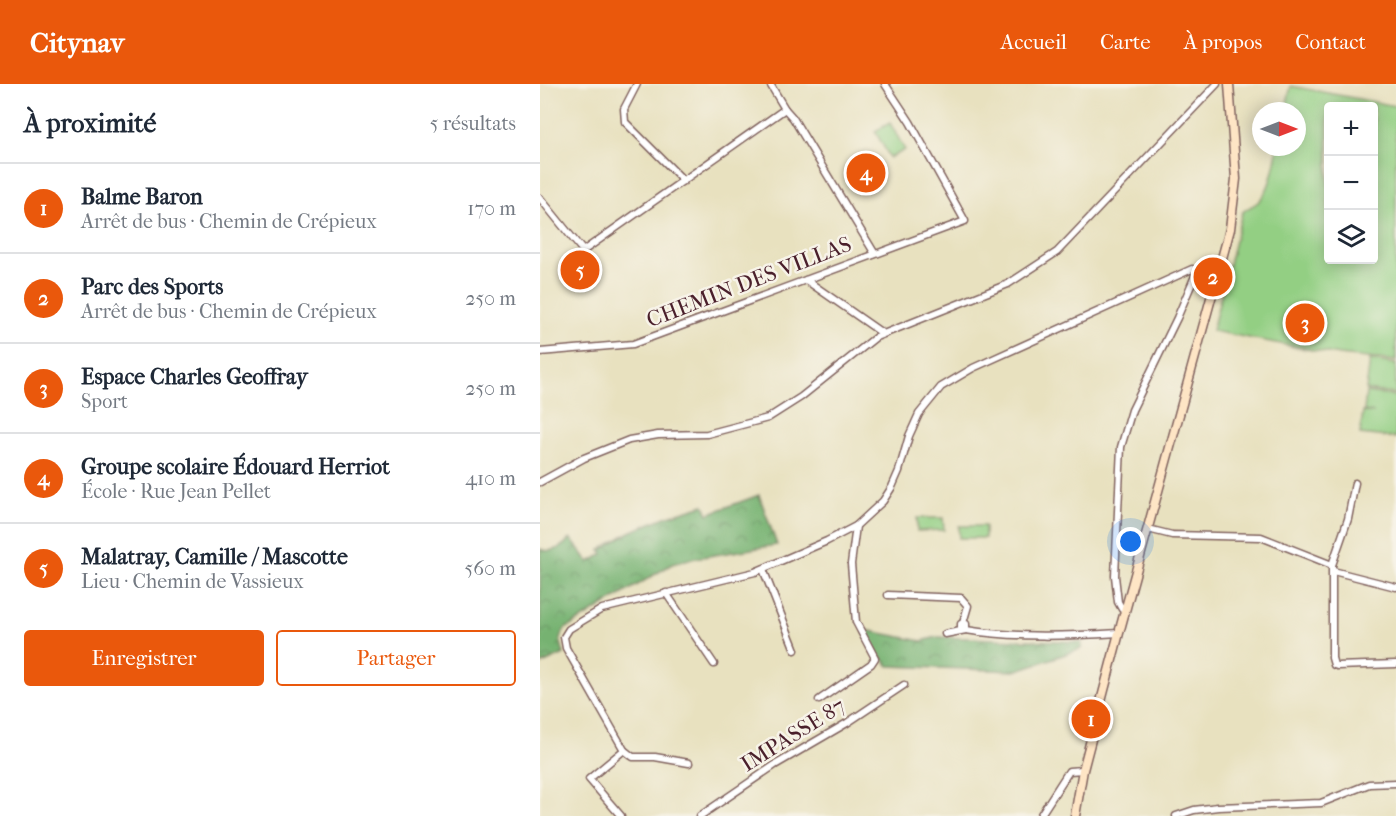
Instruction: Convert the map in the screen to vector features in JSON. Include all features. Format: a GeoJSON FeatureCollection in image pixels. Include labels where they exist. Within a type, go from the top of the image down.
{"type":"FeatureCollection","features":[{"type":"Feature","properties":{"kind":"street"},"geometry":{"type":"LineString","coordinates":[[637,84],[624,109],[625,122],[684,181]]}},
{"type":"Feature","properties":{"kind":"street"},"geometry":{"type":"LineString","coordinates":[[770,84],[875,254]]}},
{"type":"Feature","properties":{"kind":"street","name":"CHEMIN DES VILLAS"},"geometry":{"type":"LineString","coordinates":[[540,352],[633,344],[965,221],[910,122],[885,84]]}},
{"type":"Feature","properties":{"kind":"street"},"geometry":{"type":"LineString","coordinates":[[540,482],[584,458],[629,440],[657,435],[707,434],[768,418],[801,397],[870,340],[882,333],[1008,284],[1053,255],[1217,84]]}},
{"type":"Feature","properties":{"kind":"street"},"geometry":{"type":"LineString","coordinates":[[1075,816],[1083,770],[1119,633],[1230,229],[1235,187],[1235,158],[1229,84]]}},
{"type":"Feature","properties":{"kind":"street"},"geometry":{"type":"LineString","coordinates":[[540,198],[583,251],[785,109]]}},
{"type":"Feature","properties":{"kind":"street"},"geometry":{"type":"LineString","coordinates":[[689,763],[655,757],[633,757],[624,750],[566,648],[564,637],[569,629],[602,609],[763,569],[827,542],[856,526],[870,515],[887,495],[899,471],[909,436],[919,414],[933,394],[946,382],[1192,269],[1216,276]]}},
{"type":"Feature","properties":{"kind":"street"},"geometry":{"type":"LineString","coordinates":[[1125,611],[1118,602],[1115,576],[1121,447],[1132,410],[1185,303],[1198,269]]}},
{"type":"Feature","properties":{"kind":"street"},"geometry":{"type":"LineString","coordinates":[[806,280],[882,333]]}},
{"type":"Feature","properties":{"kind":"street"},"geometry":{"type":"LineString","coordinates":[[1355,483],[1348,519],[1332,568],[1332,658],[1337,666],[1396,664]]}},
{"type":"Feature","properties":{"kind":"street"},"geometry":{"type":"LineString","coordinates":[[819,700],[871,664],[875,658],[856,622],[851,564],[856,526]]}},
{"type":"Feature","properties":{"kind":"street"},"geometry":{"type":"LineString","coordinates":[[1148,529],[1172,535],[1261,537],[1332,568],[1396,587]]}},
{"type":"Feature","properties":{"kind":"street"},"geometry":{"type":"LineString","coordinates":[[763,569],[795,650]]}},
{"type":"Feature","properties":{"kind":"street"},"geometry":{"type":"LineString","coordinates":[[666,593],[714,664]]}},
{"type":"Feature","properties":{"kind":"street"},"geometry":{"type":"LineString","coordinates":[[888,595],[961,597],[968,606],[964,628]]}},
{"type":"Feature","properties":{"kind":"street"},"geometry":{"type":"LineString","coordinates":[[945,634],[964,628],[1005,634],[1119,633]]}},
{"type":"Feature","properties":{"kind":"street","name":"IMPASSE 87"},"geometry":{"type":"LineString","coordinates":[[700,816],[776,765],[847,723],[904,685]]}},
{"type":"Feature","properties":{"kind":"street"},"geometry":{"type":"LineString","coordinates":[[621,816],[589,779],[624,750]]}},
{"type":"Feature","properties":{"kind":"street"},"geometry":{"type":"LineString","coordinates":[[1040,816],[1069,771],[1083,770]]}},
{"type":"Feature","properties":{"kind":"street"},"geometry":{"type":"LineString","coordinates":[[1176,816],[1321,803],[1370,784],[1396,783]]}},
{"type":"Feature","properties":{"kind":"green space"},"geometry":{"type":"Polygon","coordinates":[[[1291,86],[1375,102],[1324,102],[1324,264],[1378,264],[1378,103],[1396,106],[1396,361],[1339,355],[1212,331],[1242,213],[1263,196],[1272,176],[1276,156],[1306,156],[1306,102],[1287,102],[1291,86]]]}},
{"type":"Feature","properties":{"kind":"green space"},"geometry":{"type":"Polygon","coordinates":[[[890,123],[905,150],[890,158],[875,131],[890,123]]]}},
{"type":"Feature","properties":{"kind":"green space"},"geometry":{"type":"Polygon","coordinates":[[[1370,360],[1396,364],[1396,394],[1366,390],[1370,360]]]}},
{"type":"Feature","properties":{"kind":"green space"},"geometry":{"type":"Polygon","coordinates":[[[1366,392],[1396,396],[1396,438],[1360,434],[1363,412],[1374,413],[1364,411],[1366,392]]]}},
{"type":"Feature","properties":{"kind":"green space"},"geometry":{"type":"Polygon","coordinates":[[[759,495],[777,545],[672,564],[565,629],[560,639],[564,654],[540,665],[540,549],[549,551],[556,549],[570,538],[589,562],[603,554],[600,550],[630,532],[665,517],[704,505],[708,514],[759,495]]]}},
{"type":"Feature","properties":{"kind":"green space"},"geometry":{"type":"Polygon","coordinates":[[[917,518],[943,518],[944,530],[917,531],[917,518]]]}},
{"type":"Feature","properties":{"kind":"green space"},"geometry":{"type":"Polygon","coordinates":[[[959,526],[985,526],[985,538],[959,538],[959,526]]]}},
{"type":"Feature","properties":{"kind":"green space"},"geometry":{"type":"Polygon","coordinates":[[[870,631],[922,641],[937,637],[1082,642],[1081,649],[1015,671],[889,666],[873,648],[864,632],[870,631]]]}},
{"type":"Feature","properties":{"kind":"place","name":"Groupe scolaire Édouard Herriot"},"geometry":{"type":"Point","coordinates":[866,173]}},
{"type":"Feature","properties":{"kind":"place","name":"Malatray, Camille / Mascotte"},"geometry":{"type":"Point","coordinates":[580,270]}},
{"type":"Feature","properties":{"kind":"place","name":"Parc des Sports"},"geometry":{"type":"Point","coordinates":[1213,277]}},
{"type":"Feature","properties":{"kind":"place","name":"Espace Charles Geoffray"},"geometry":{"type":"Point","coordinates":[1305,323]}},
{"type":"Feature","properties":{"kind":"place","name":"Balme Baron"},"geometry":{"type":"Point","coordinates":[1091,719]}}]}
